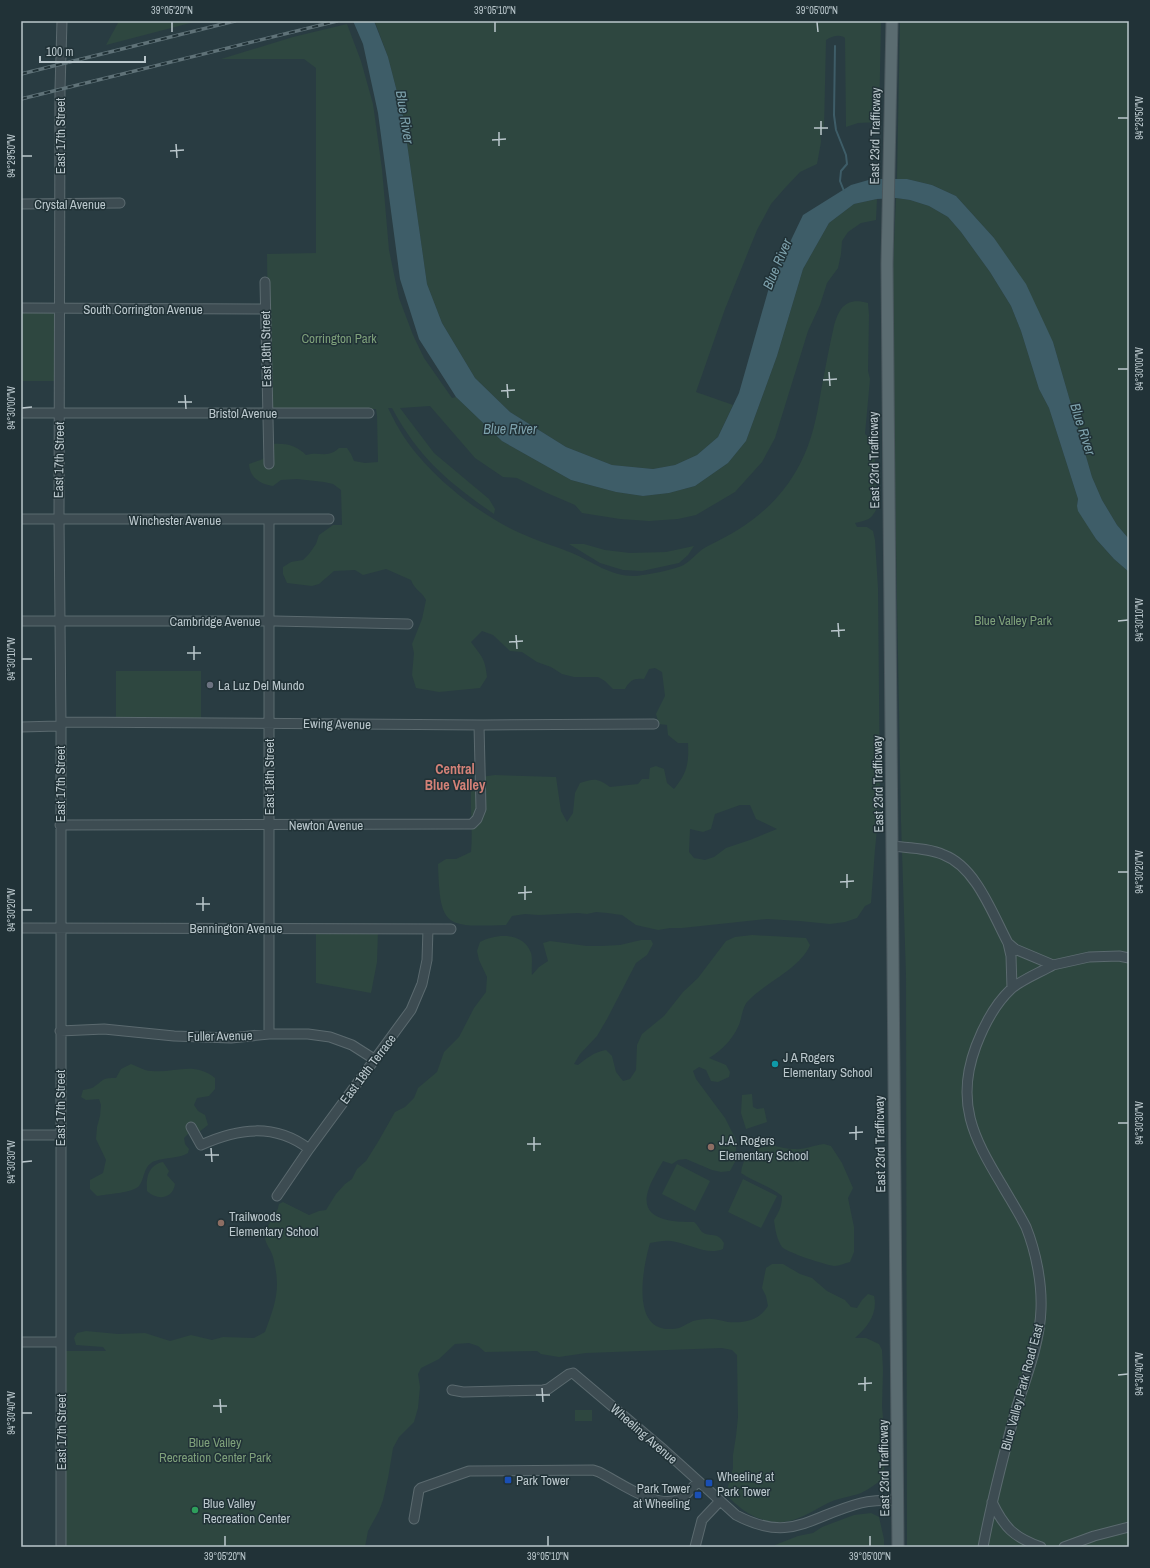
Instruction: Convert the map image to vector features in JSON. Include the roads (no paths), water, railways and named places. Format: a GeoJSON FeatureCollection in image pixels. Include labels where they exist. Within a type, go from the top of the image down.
{"type":"FeatureCollection","features":[{"type":"Feature","properties":{"kind":"main road","name":"East 23rd Trafficway"},"geometry":{"type":"LineString","coordinates":[[892,21],[887,264],[898,1547]]}},
{"type":"Feature","properties":{"kind":"street","name":"East 17th Street"},"geometry":{"type":"LineString","coordinates":[[61,1547],[59,519],[60,89],[62,21]]}},
{"type":"Feature","properties":{"kind":"street","name":"Crystal Avenue"},"geometry":{"type":"LineString","coordinates":[[21,204],[120,204]]}},
{"type":"Feature","properties":{"kind":"street","name":"East 18th Street"},"geometry":{"type":"LineString","coordinates":[[265,282],[269,464]]}},
{"type":"Feature","properties":{"kind":"street","name":"South Corrington Avenue"},"geometry":{"type":"LineString","coordinates":[[21,308],[265,309]]}},
{"type":"Feature","properties":{"kind":"street","name":"Bristol Avenue"},"geometry":{"type":"LineString","coordinates":[[21,413],[369,413]]}},
{"type":"Feature","properties":{"kind":"street","name":"Winchester Avenue"},"geometry":{"type":"LineString","coordinates":[[21,519],[329,519]]}},
{"type":"Feature","properties":{"kind":"street","name":"East 18th Street"},"geometry":{"type":"LineString","coordinates":[[269,1034],[270,520]]}},
{"type":"Feature","properties":{"kind":"street","name":"Cambridge Avenue"},"geometry":{"type":"LineString","coordinates":[[21,622],[269,621],[408,624]]}},
{"type":"Feature","properties":{"kind":"street","name":"Ewing Avenue"},"geometry":{"type":"LineString","coordinates":[[21,727],[58,726],[64,722],[479,725],[654,724]]}},
{"type":"Feature","properties":{"kind":"street","name":"Newton Avenue"},"geometry":{"type":"LineString","coordinates":[[60,825],[472,824],[477,819],[481,809],[479,725]]}},
{"type":"Feature","properties":{"kind":"street"},"geometry":{"type":"LineString","coordinates":[[892,846],[919,849],[944,855],[960,865],[976,881],[1008,943],[1011,956],[1012,988]]}},
{"type":"Feature","properties":{"kind":"street","name":"Bennington Avenue"},"geometry":{"type":"LineString","coordinates":[[21,928],[450,929]]}},
{"type":"Feature","properties":{"kind":"street","name":"East 18th Terrace"},"geometry":{"type":"LineString","coordinates":[[277,1196],[308,1149],[411,1010],[422,984],[427,960],[428,929]]}},
{"type":"Feature","properties":{"kind":"street"},"geometry":{"type":"LineString","coordinates":[[1008,943],[1015,949],[1053,965]]}},
{"type":"Feature","properties":{"kind":"street","name":"Blue Valley Park Road East"},"geometry":{"type":"LineString","coordinates":[[983,1547],[1002,1461],[1039,1333],[1041,1309],[1040,1282],[1033,1249],[1026,1227],[976,1137],[967,1110],[967,1082],[970,1062],[982,1029],[996,1006],[1012,988],[1053,965],[1088,957],[1119,956],[1129,958]]}},
{"type":"Feature","properties":{"kind":"street","name":"Fuller Avenue"},"geometry":{"type":"LineString","coordinates":[[60,1031],[104,1030],[174,1036],[231,1038],[269,1034],[308,1034],[330,1036],[352,1045],[374,1059]]}},
{"type":"Feature","properties":{"kind":"street"},"geometry":{"type":"LineString","coordinates":[[191,1126],[201,1145],[238,1132],[264,1131],[288,1136],[298,1141],[308,1149]]}},
{"type":"Feature","properties":{"kind":"street"},"geometry":{"type":"LineString","coordinates":[[21,1134],[60,1135]]}},
{"type":"Feature","properties":{"kind":"street"},"geometry":{"type":"LineString","coordinates":[[21,1342],[61,1342]]}},
{"type":"Feature","properties":{"kind":"street","name":"Wheeling Avenue"},"geometry":{"type":"LineString","coordinates":[[452,1390],[463,1392],[544,1390],[573,1373],[664,1450],[720,1502],[736,1515],[749,1522],[774,1528],[791,1527],[808,1523],[863,1502],[898,1500]]}},
{"type":"Feature","properties":{"kind":"street"},"geometry":{"type":"LineString","coordinates":[[414,1519],[419,1490],[421,1488],[470,1471],[593,1470],[645,1497],[663,1502],[672,1502],[681,1498],[698,1482]]}},
{"type":"Feature","properties":{"kind":"street"},"geometry":{"type":"LineString","coordinates":[[695,1547],[702,1520],[720,1502]]}},
{"type":"Feature","properties":{"kind":"street"},"geometry":{"type":"LineString","coordinates":[[992,1502],[1002,1521],[1009,1530],[1020,1538],[1040,1547]]}},
{"type":"Feature","properties":{"kind":"street"},"geometry":{"type":"LineString","coordinates":[[1064,1547],[1094,1536],[1129,1528]]}},
{"type":"Feature","properties":{"kind":"water","name":"Blue River"},"geometry":{"type":"Polygon","coordinates":[[[353,21],[374,21],[388,57],[403,115],[427,284],[442,323],[475,378],[510,412],[566,447],[612,465],[653,469],[675,465],[697,455],[718,437],[739,393],[770,284],[803,215],[851,185],[872,179],[907,179],[932,185],[956,196],[994,238],[1026,284],[1053,342],[1092,477],[1102,500],[1117,525],[1129,539],[1129,572],[1114,559],[1096,539],[1078,511],[1078,499],[1049,408],[1039,389],[1021,331],[1011,306],[990,272],[961,232],[948,217],[929,206],[910,200],[896,198],[877,199],[854,204],[829,223],[803,269],[777,356],[746,441],[728,463],[695,486],[669,493],[643,496],[616,492],[571,480],[502,441],[456,397],[419,339],[400,279],[378,113],[363,44],[353,21]]]}},
{"type":"Feature","properties":{"kind":"waterway"},"geometry":{"type":"LineString","coordinates":[[835,46],[834,115],[836,130],[846,155],[847,164],[841,171],[840,181],[844,191]]}},
{"type":"Feature","properties":{"kind":"railway"},"geometry":{"type":"LineString","coordinates":[[21,74],[235,21]]}},
{"type":"Feature","properties":{"kind":"railway"},"geometry":{"type":"LineString","coordinates":[[21,99],[337,21]]}},
{"type":"Feature","properties":{"kind":"place","name":"La Luz Del Mundo"},"geometry":{"type":"Point","coordinates":[210,685]}},
{"type":"Feature","properties":{"kind":"place","name":"J A Rogers Elementary School"},"geometry":{"type":"Point","coordinates":[775,1064]}},
{"type":"Feature","properties":{"kind":"place","name":"J.A. Rogers Elementary School"},"geometry":{"type":"Point","coordinates":[711,1147]}},
{"type":"Feature","properties":{"kind":"place","name":"Trailwoods Elementary School"},"geometry":{"type":"Point","coordinates":[221,1223]}},
{"type":"Feature","properties":{"kind":"place","name":"Park Tower"},"geometry":{"type":"Point","coordinates":[508,1480]}},
{"type":"Feature","properties":{"kind":"place","name":"Wheeling at Park Tower"},"geometry":{"type":"Point","coordinates":[709,1483]}},
{"type":"Feature","properties":{"kind":"place","name":"Park Tower at Wheeling"},"geometry":{"type":"Point","coordinates":[698,1495]}},
{"type":"Feature","properties":{"kind":"place","name":"Blue Valley Recreation Center"},"geometry":{"type":"Point","coordinates":[195,1510]}},
{"type":"Feature","properties":{"kind":"district","name":"Central Blue Valley"},"geometry":{"type":"Point","coordinates":[455,778]}},
{"type":"Feature","properties":{"kind":"park label","name":"Corrington Park"},"geometry":{"type":"Point","coordinates":[339,338]}},
{"type":"Feature","properties":{"kind":"park label","name":"Blue Valley Park"},"geometry":{"type":"Point","coordinates":[1013,620]}},
{"type":"Feature","properties":{"kind":"park label","name":"Blue Valley Recreation Center Park"},"geometry":{"type":"Point","coordinates":[215,1450]}}]}
